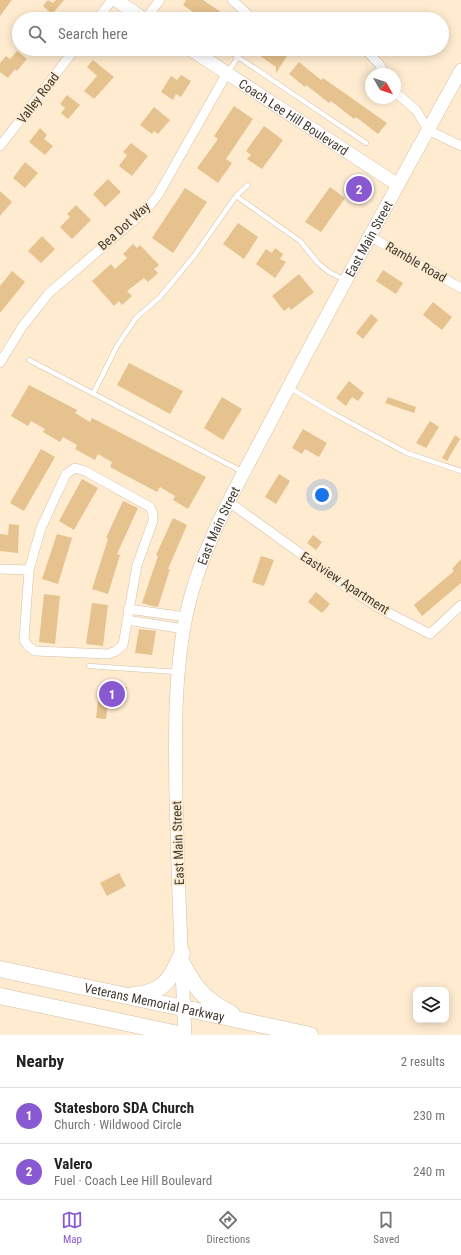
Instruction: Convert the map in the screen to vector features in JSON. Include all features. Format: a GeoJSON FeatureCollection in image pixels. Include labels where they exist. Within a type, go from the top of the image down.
{"type":"FeatureCollection","features":[{"type":"Feature","properties":{"kind":"highway"},"geometry":{"type":"LineString","coordinates":[[123,995],[144,994],[161,988],[182,958]]}},
{"type":"Feature","properties":{"kind":"highway"},"geometry":{"type":"LineString","coordinates":[[182,958],[194,985],[202,995],[215,1005],[247,1022]]}},
{"type":"Feature","properties":{"kind":"highway","name":"Veterans Memorial Parkway"},"geometry":{"type":"LineString","coordinates":[[0,969],[310,1035]]}},
{"type":"Feature","properties":{"kind":"highway","name":"Veterans Memorial Parkway"},"geometry":{"type":"LineString","coordinates":[[0,996],[184,1035]]}},
{"type":"Feature","properties":{"kind":"highway"},"geometry":{"type":"LineString","coordinates":[[138,1025],[150,1035]]}},
{"type":"Feature","properties":{"kind":"main road"},"geometry":{"type":"LineString","coordinates":[[116,0],[134,12]]}},
{"type":"Feature","properties":{"kind":"main road","name":"Coach Lee Hill Boulevard"},"geometry":{"type":"LineString","coordinates":[[201,56],[398,185]]}},
{"type":"Feature","properties":{"kind":"main road","name":"East Main Street"},"geometry":{"type":"LineString","coordinates":[[184,1035],[175,722],[185,623],[192,591],[203,559],[229,502],[289,387],[461,70]]}},
{"type":"Feature","properties":{"kind":"street"},"geometry":{"type":"LineString","coordinates":[[103,12],[112,0]]}},
{"type":"Feature","properties":{"kind":"street"},"geometry":{"type":"LineString","coordinates":[[150,12],[160,0]]}},
{"type":"Feature","properties":{"kind":"street"},"geometry":{"type":"LineString","coordinates":[[232,0],[245,12]]}},
{"type":"Feature","properties":{"kind":"street","name":"Valley Road"},"geometry":{"type":"LineString","coordinates":[[0,146],[70,56]]}},
{"type":"Feature","properties":{"kind":"street"},"geometry":{"type":"LineString","coordinates":[[372,56],[381,68]]}},
{"type":"Feature","properties":{"kind":"street","name":"Bea Dot Way"},"geometry":{"type":"LineString","coordinates":[[0,363],[22,327],[49,293],[146,210],[158,195],[228,73]]}},
{"type":"Feature","properties":{"kind":"street"},"geometry":{"type":"LineString","coordinates":[[401,97],[416,110],[428,130],[461,146]]}},
{"type":"Feature","properties":{"kind":"street","name":"Ramble Road"},"geometry":{"type":"LineString","coordinates":[[371,237],[461,288]]}},
{"type":"Feature","properties":{"kind":"street"},"geometry":{"type":"LineString","coordinates":[[75,468],[85,471],[150,507],[153,514],[153,521],[137,565],[128,609],[123,645],[116,651],[108,654],[35,651],[28,646],[24,640],[30,570],[41,528],[66,474],[75,468]]}},
{"type":"Feature","properties":{"kind":"street","name":"Eastview Apartment"},"geometry":{"type":"LineString","coordinates":[[229,502],[351,590],[379,608],[430,634],[461,605]]}},
{"type":"Feature","properties":{"kind":"street"},"geometry":{"type":"LineString","coordinates":[[0,569],[30,570]]}},
{"type":"Feature","properties":{"kind":"street"},"geometry":{"type":"LineString","coordinates":[[128,609],[185,623]]}},
{"type":"Feature","properties":{"kind":"street"},"geometry":{"type":"LineString","coordinates":[[127,620],[185,623]]}},
{"type":"Feature","properties":{"kind":"lane"},"geometry":{"type":"LineString","coordinates":[[228,73],[238,57],[366,143]]}},
{"type":"Feature","properties":{"kind":"lane"},"geometry":{"type":"LineString","coordinates":[[93,394],[117,346],[136,318],[160,297],[194,256],[236,196],[248,185]]}},
{"type":"Feature","properties":{"kind":"lane"},"geometry":{"type":"LineString","coordinates":[[236,196],[300,241],[318,263],[329,272],[347,281]]}},
{"type":"Feature","properties":{"kind":"lane"},"geometry":{"type":"LineString","coordinates":[[29,360],[244,473]]}},
{"type":"Feature","properties":{"kind":"lane"},"geometry":{"type":"LineString","coordinates":[[289,387],[334,414],[407,453],[461,471]]}},
{"type":"Feature","properties":{"kind":"lane"},"geometry":{"type":"LineString","coordinates":[[89,666],[179,672]]}},
{"type":"Feature","properties":{"kind":"building"},"geometry":{"type":"Polygon","coordinates":[[[0,0],[12,0],[0,16],[0,0]]]}},
{"type":"Feature","properties":{"kind":"building"},"geometry":{"type":"Polygon","coordinates":[[[48,0],[53,3],[56,0],[64,0],[54,12],[50,12],[43,6],[48,0]]]}},
{"type":"Feature","properties":{"kind":"building"},"geometry":{"type":"Polygon","coordinates":[[[186,0],[203,0],[221,12],[193,12],[183,5],[186,0]]]}},
{"type":"Feature","properties":{"kind":"building"},"geometry":{"type":"Polygon","coordinates":[[[6,56],[10,59],[13,56],[23,56],[27,59],[17,71],[15,69],[8,78],[0,72],[0,63],[6,56]]]}},
{"type":"Feature","properties":{"kind":"building"},"geometry":{"type":"Polygon","coordinates":[[[260,56],[287,56],[276,73],[276,67],[260,56]]]}},
{"type":"Feature","properties":{"kind":"building"},"geometry":{"type":"Polygon","coordinates":[[[93,60],[114,77],[94,99],[84,91],[97,76],[87,67],[93,60]]]}},
{"type":"Feature","properties":{"kind":"building"},"geometry":{"type":"Polygon","coordinates":[[[299,62],[321,80],[323,78],[387,123],[378,134],[356,117],[354,119],[331,101],[329,103],[306,85],[305,87],[289,74],[299,62]]]}},
{"type":"Feature","properties":{"kind":"building"},"geometry":{"type":"Polygon","coordinates":[[[181,75],[191,81],[181,97],[176,94],[173,100],[161,92],[171,76],[177,80],[181,75]]]}},
{"type":"Feature","properties":{"kind":"building"},"geometry":{"type":"Polygon","coordinates":[[[67,95],[80,105],[68,119],[61,113],[65,108],[60,104],[67,95]]]}},
{"type":"Feature","properties":{"kind":"building"},"geometry":{"type":"Polygon","coordinates":[[[234,106],[253,119],[226,159],[232,163],[218,183],[197,168],[218,139],[214,136],[234,106]]]}},
{"type":"Feature","properties":{"kind":"building"},"geometry":{"type":"Polygon","coordinates":[[[154,107],[170,120],[158,134],[154,131],[152,134],[140,125],[154,107]]]}},
{"type":"Feature","properties":{"kind":"building"},"geometry":{"type":"Polygon","coordinates":[[[264,126],[283,140],[262,169],[247,159],[251,155],[246,151],[264,126]]]}},
{"type":"Feature","properties":{"kind":"building"},"geometry":{"type":"Polygon","coordinates":[[[40,128],[47,135],[44,139],[53,146],[45,155],[29,142],[40,128]]]}},
{"type":"Feature","properties":{"kind":"building"},"geometry":{"type":"Polygon","coordinates":[[[131,143],[148,156],[132,176],[119,166],[127,155],[123,152],[131,143]]]}},
{"type":"Feature","properties":{"kind":"building"},"geometry":{"type":"Polygon","coordinates":[[[25,162],[38,173],[25,188],[13,178],[25,162]]]}},
{"type":"Feature","properties":{"kind":"building"},"geometry":{"type":"Polygon","coordinates":[[[108,179],[121,192],[105,207],[93,194],[108,179]]]}},
{"type":"Feature","properties":{"kind":"building"},"geometry":{"type":"Polygon","coordinates":[[[362,183],[365,194],[357,197],[353,186],[362,183]]]}},
{"type":"Feature","properties":{"kind":"building"},"geometry":{"type":"Polygon","coordinates":[[[330,187],[345,198],[321,232],[305,222],[330,187]]]}},
{"type":"Feature","properties":{"kind":"building"},"geometry":{"type":"Polygon","coordinates":[[[185,188],[207,202],[173,253],[152,238],[185,188]]]}},
{"type":"Feature","properties":{"kind":"building"},"geometry":{"type":"Polygon","coordinates":[[[0,191],[12,202],[0,216],[0,191]]]}},
{"type":"Feature","properties":{"kind":"building"},"geometry":{"type":"Polygon","coordinates":[[[76,205],[91,220],[72,239],[60,227],[70,217],[67,214],[76,205]]]}},
{"type":"Feature","properties":{"kind":"building"},"geometry":{"type":"Polygon","coordinates":[[[238,223],[258,237],[244,259],[223,244],[238,223]]]}},
{"type":"Feature","properties":{"kind":"building"},"geometry":{"type":"Polygon","coordinates":[[[42,236],[55,249],[41,263],[28,251],[42,236]]]}},
{"type":"Feature","properties":{"kind":"building"},"geometry":{"type":"Polygon","coordinates":[[[133,244],[137,248],[140,245],[159,265],[154,269],[158,273],[148,282],[144,278],[127,291],[132,296],[122,305],[119,301],[114,306],[92,281],[111,264],[115,269],[127,258],[123,254],[133,244]]]}},
{"type":"Feature","properties":{"kind":"building"},"geometry":{"type":"Polygon","coordinates":[[[275,248],[283,254],[280,259],[286,262],[275,278],[256,264],[266,249],[272,253],[275,248]]]}},
{"type":"Feature","properties":{"kind":"building"},"geometry":{"type":"Polygon","coordinates":[[[383,270],[403,283],[396,294],[376,281],[383,270]]]}},
{"type":"Feature","properties":{"kind":"building"},"geometry":{"type":"Polygon","coordinates":[[[12,271],[25,282],[0,313],[0,286],[12,271]]]}},
{"type":"Feature","properties":{"kind":"building"},"geometry":{"type":"Polygon","coordinates":[[[299,274],[314,292],[291,310],[289,307],[284,311],[272,296],[299,274]]]}},
{"type":"Feature","properties":{"kind":"building"},"geometry":{"type":"Polygon","coordinates":[[[433,302],[452,317],[442,330],[423,315],[433,302]]]}},
{"type":"Feature","properties":{"kind":"building"},"geometry":{"type":"Polygon","coordinates":[[[371,314],[378,320],[363,339],[356,333],[371,314]]]}},
{"type":"Feature","properties":{"kind":"building"},"geometry":{"type":"Polygon","coordinates":[[[129,363],[183,391],[170,414],[117,385],[129,363]]]}},
{"type":"Feature","properties":{"kind":"building"},"geometry":{"type":"Polygon","coordinates":[[[349,381],[364,393],[358,401],[352,397],[346,406],[336,398],[349,381]]]}},
{"type":"Feature","properties":{"kind":"building"},"geometry":{"type":"Polygon","coordinates":[[[29,385],[77,410],[75,413],[90,422],[92,418],[206,477],[188,509],[173,500],[175,496],[160,487],[157,492],[110,467],[112,462],[98,454],[95,460],[75,449],[77,445],[63,437],[60,442],[43,432],[45,429],[31,421],[28,426],[11,416],[29,385]]]}},
{"type":"Feature","properties":{"kind":"building"},"geometry":{"type":"Polygon","coordinates":[[[222,397],[242,409],[223,440],[204,428],[222,397]]]}},
{"type":"Feature","properties":{"kind":"building"},"geometry":{"type":"Polygon","coordinates":[[[388,397],[416,407],[414,413],[385,403],[388,397]]]}},
{"type":"Feature","properties":{"kind":"building"},"geometry":{"type":"Polygon","coordinates":[[[430,421],[439,427],[426,448],[416,443],[430,421]]]}},
{"type":"Feature","properties":{"kind":"building"},"geometry":{"type":"Polygon","coordinates":[[[303,429],[327,443],[319,457],[305,449],[302,454],[292,448],[303,429]]]}},
{"type":"Feature","properties":{"kind":"building"},"geometry":{"type":"Polygon","coordinates":[[[455,435],[460,439],[447,461],[442,458],[455,435]]]}},
{"type":"Feature","properties":{"kind":"building"},"geometry":{"type":"Polygon","coordinates":[[[41,449],[55,457],[24,511],[10,503],[41,449]]]}},
{"type":"Feature","properties":{"kind":"building"},"geometry":{"type":"Polygon","coordinates":[[[279,474],[290,481],[276,504],[265,497],[279,474]]]}},
{"type":"Feature","properties":{"kind":"building"},"geometry":{"type":"Polygon","coordinates":[[[82,479],[98,488],[74,530],[59,521],[82,479]]]}},
{"type":"Feature","properties":{"kind":"building"},"geometry":{"type":"Polygon","coordinates":[[[123,501],[138,508],[117,554],[120,555],[108,594],[92,589],[108,539],[106,538],[123,501]]]}},
{"type":"Feature","properties":{"kind":"building"},"geometry":{"type":"Polygon","coordinates":[[[173,518],[187,525],[168,569],[170,569],[158,607],[142,603],[158,556],[156,555],[173,518]]]}},
{"type":"Feature","properties":{"kind":"building"},"geometry":{"type":"Polygon","coordinates":[[[9,524],[19,525],[18,553],[0,551],[0,534],[8,535],[9,524]]]}},
{"type":"Feature","properties":{"kind":"building"},"geometry":{"type":"Polygon","coordinates":[[[57,534],[72,538],[58,584],[42,579],[57,534]]]}},
{"type":"Feature","properties":{"kind":"building"},"geometry":{"type":"Polygon","coordinates":[[[313,535],[322,542],[316,550],[307,543],[313,535]]]}},
{"type":"Feature","properties":{"kind":"building"},"geometry":{"type":"Polygon","coordinates":[[[261,556],[274,560],[264,586],[252,582],[261,556]]]}},
{"type":"Feature","properties":{"kind":"building"},"geometry":{"type":"Polygon","coordinates":[[[461,559],[461,583],[422,616],[414,605],[454,571],[452,569],[461,559]]]}},
{"type":"Feature","properties":{"kind":"building"},"geometry":{"type":"Polygon","coordinates":[[[316,592],[330,604],[322,613],[308,602],[316,592]]]}},
{"type":"Feature","properties":{"kind":"building"},"geometry":{"type":"Polygon","coordinates":[[[44,594],[60,596],[55,644],[39,642],[44,594]]]}},
{"type":"Feature","properties":{"kind":"building"},"geometry":{"type":"Polygon","coordinates":[[[92,603],[108,605],[103,646],[86,644],[92,603]]]}},
{"type":"Feature","properties":{"kind":"building"},"geometry":{"type":"Polygon","coordinates":[[[139,629],[156,631],[152,655],[135,653],[139,629]]]}},
{"type":"Feature","properties":{"kind":"building"},"geometry":{"type":"Polygon","coordinates":[[[100,684],[127,687],[125,703],[108,702],[106,719],[96,718],[100,684]]]}},
{"type":"Feature","properties":{"kind":"building"},"geometry":{"type":"Polygon","coordinates":[[[119,873],[126,886],[107,896],[100,883],[119,873]]]}},
{"type":"Feature","properties":{"kind":"place","name":"Valero"},"geometry":{"type":"Point","coordinates":[359,189]}},
{"type":"Feature","properties":{"kind":"place","name":"Statesboro SDA Church"},"geometry":{"type":"Point","coordinates":[112,694]}}]}
